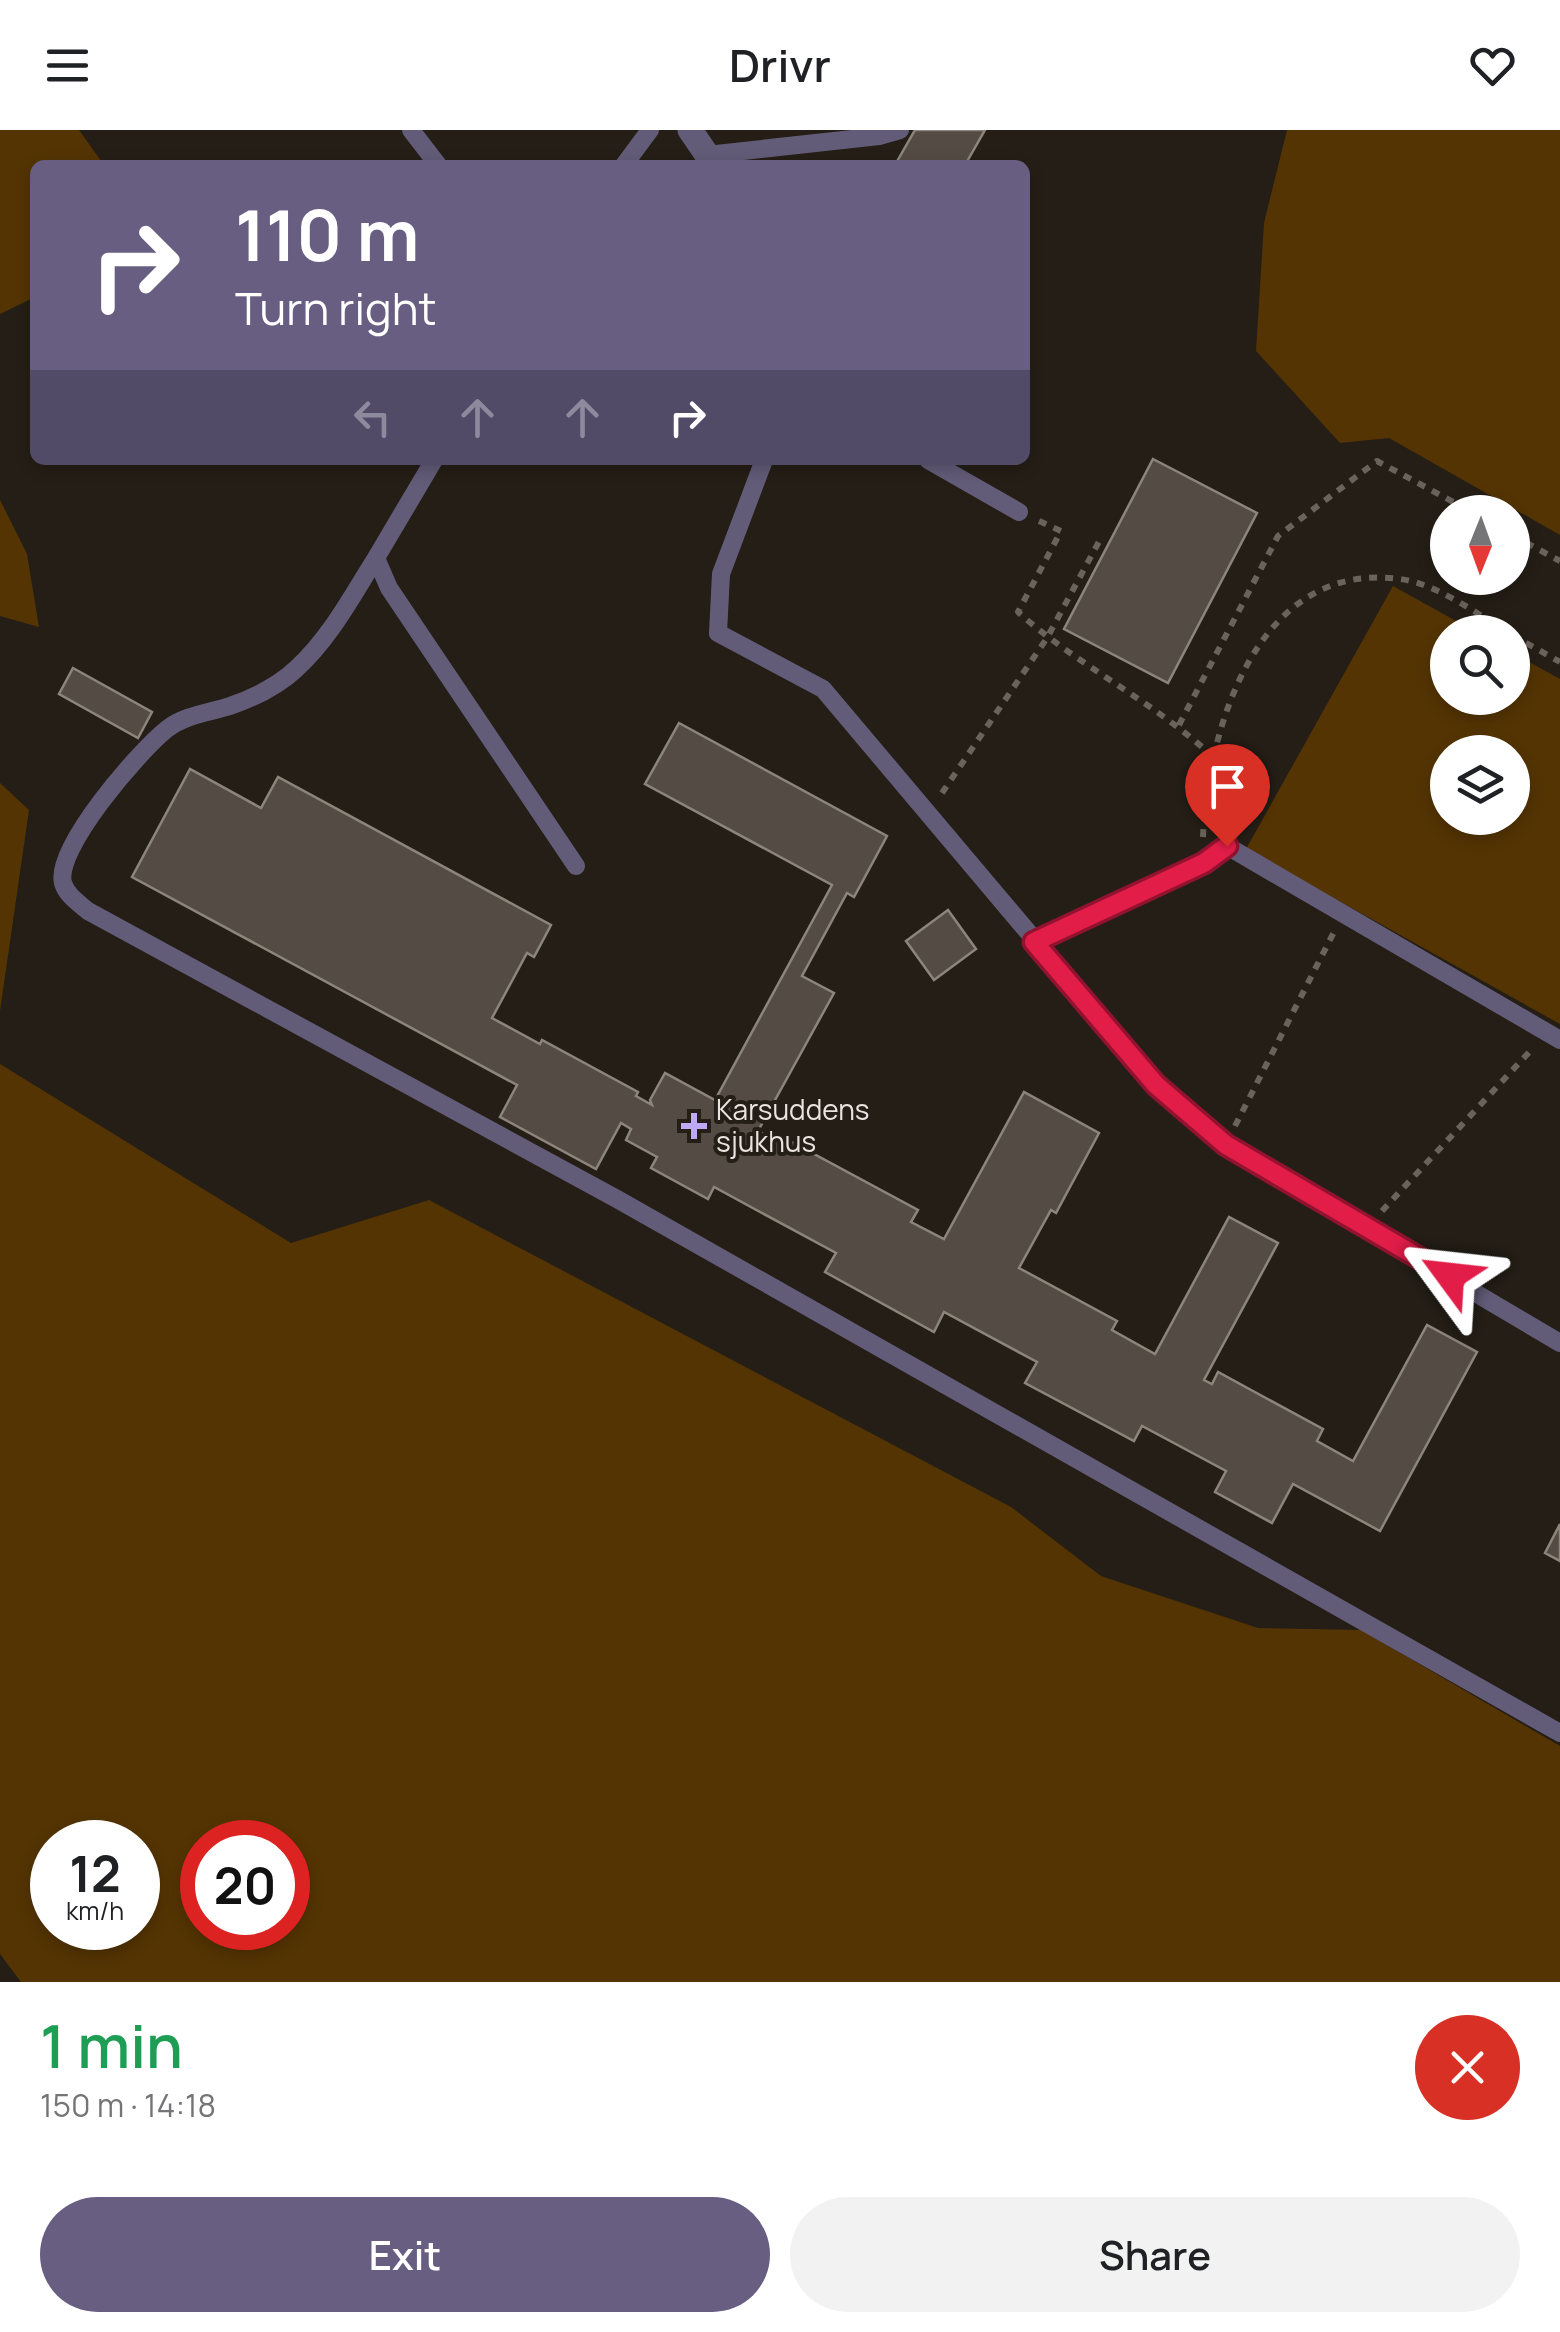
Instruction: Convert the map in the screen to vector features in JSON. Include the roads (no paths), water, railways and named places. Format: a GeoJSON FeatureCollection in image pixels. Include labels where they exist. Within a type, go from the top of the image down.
{"type":"FeatureCollection","features":[{"type":"Feature","properties":{"kind":"street"},"geometry":{"type":"LineString","coordinates":[[690,130],[711,160]]}},
{"type":"Feature","properties":{"kind":"lane"},"geometry":{"type":"LineString","coordinates":[[411,130],[434,160]]}},
{"type":"Feature","properties":{"kind":"lane"},"geometry":{"type":"LineString","coordinates":[[628,160],[650,130]]}},
{"type":"Feature","properties":{"kind":"lane"},"geometry":{"type":"LineString","coordinates":[[711,160],[900,130]]}},
{"type":"Feature","properties":{"kind":"lane"},"geometry":{"type":"LineString","coordinates":[[431,465],[321,644],[294,671],[264,691],[231,706],[196,714],[167,729],[108,792],[73,840],[62,868],[63,884],[71,898],[88,911],[634,1209],[1560,1732]]}},
{"type":"Feature","properties":{"kind":"lane"},"geometry":{"type":"LineString","coordinates":[[762,465],[720,574],[718,633],[823,689],[1156,1085],[1226,1145],[1560,1343]]}},
{"type":"Feature","properties":{"kind":"lane"},"geometry":{"type":"LineString","coordinates":[[937,465],[1019,512]]}},
{"type":"Feature","properties":{"kind":"lane"},"geometry":{"type":"LineString","coordinates":[[376,558],[389,588],[576,866]]}},
{"type":"Feature","properties":{"kind":"lane"},"geometry":{"type":"LineString","coordinates":[[1034,942],[1204,863],[1227,846],[1554,1036]]}},
{"type":"Feature","properties":{"kind":"place","name":"Karsuddens sjukhus"},"geometry":{"type":"Point","coordinates":[694,1126]}}]}
